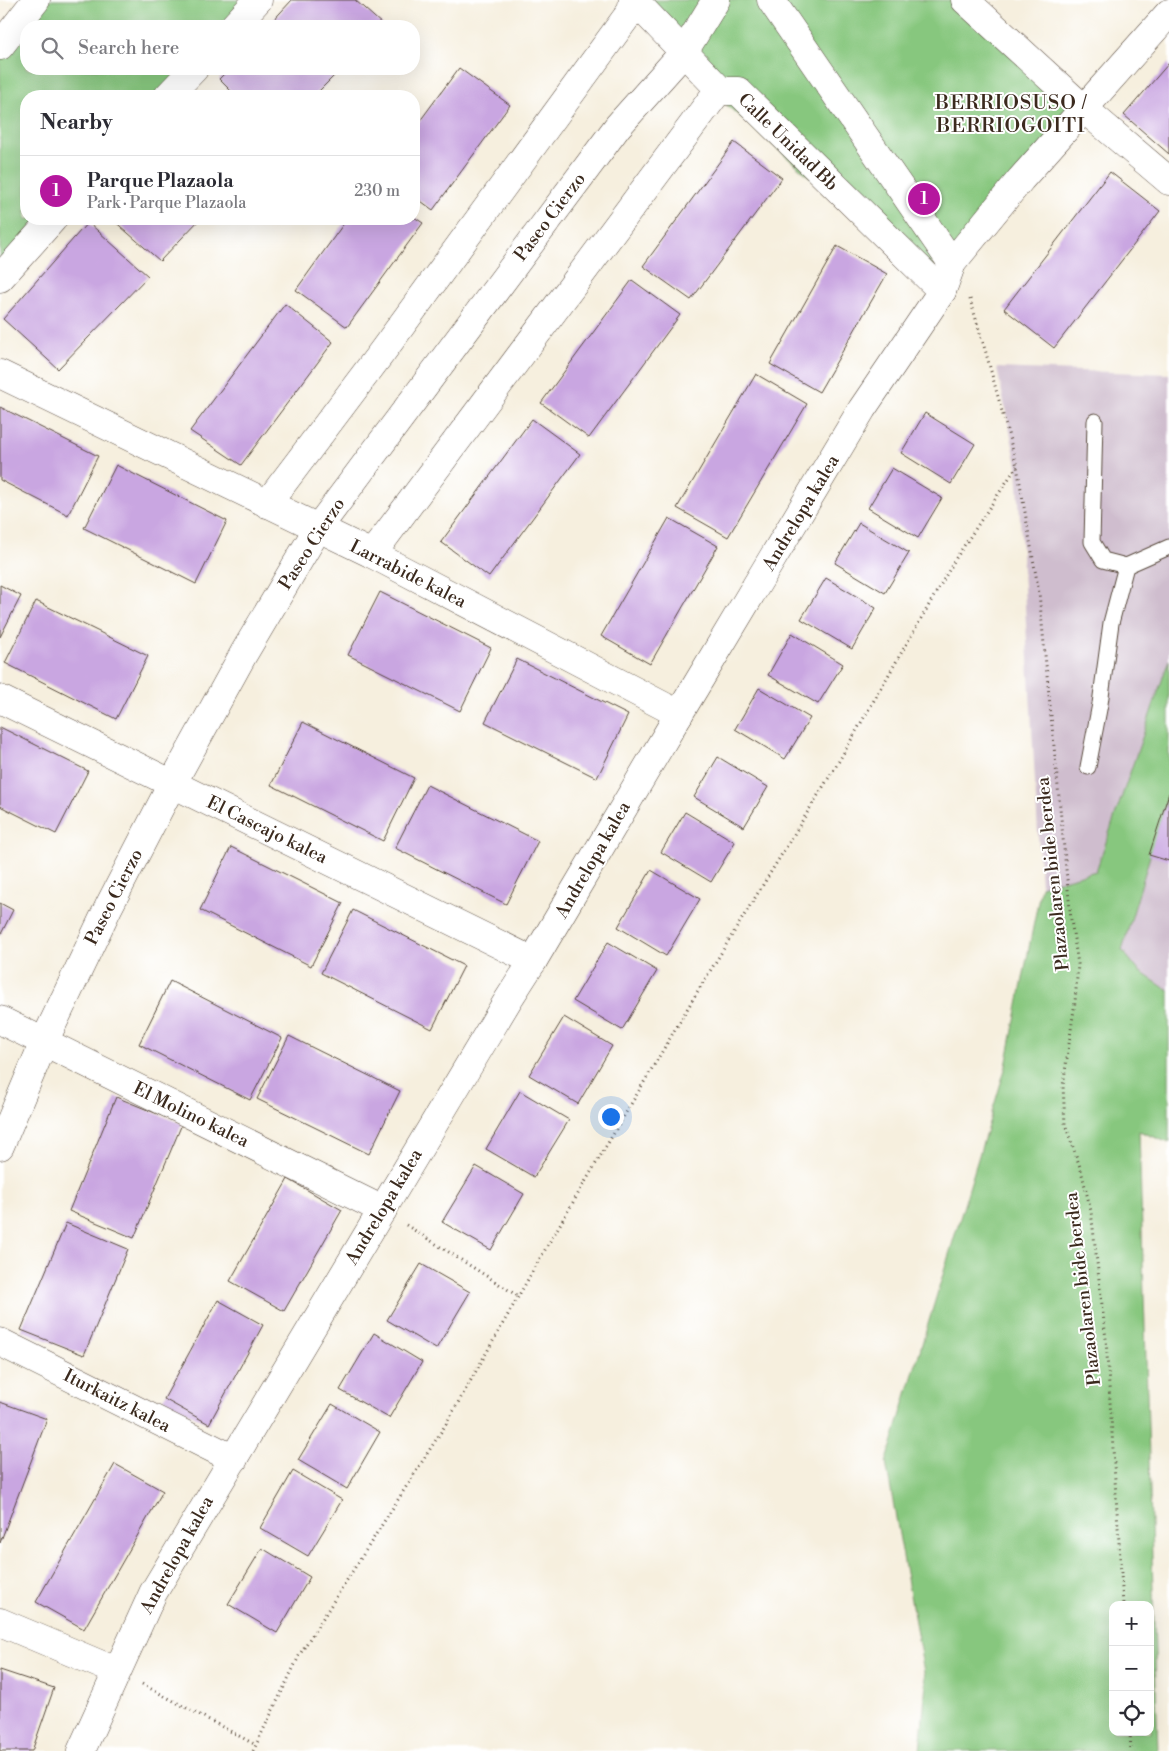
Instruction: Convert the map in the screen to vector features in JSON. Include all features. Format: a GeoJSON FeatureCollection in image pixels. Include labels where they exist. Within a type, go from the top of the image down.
{"type":"FeatureCollection","features":[{"type":"Feature","properties":{"kind":"street"},"geometry":{"type":"LineString","coordinates":[[20,20],[36,0]]}},
{"type":"Feature","properties":{"kind":"street"},"geometry":{"type":"LineString","coordinates":[[240,20],[258,0]]}},
{"type":"Feature","properties":{"kind":"street"},"geometry":{"type":"LineString","coordinates":[[268,504],[382,352],[631,11],[634,0]]}},
{"type":"Feature","properties":{"kind":"street","name":"Calle Unidad Bb"},"geometry":{"type":"LineString","coordinates":[[634,0],[721,91],[738,91],[942,291]]}},
{"type":"Feature","properties":{"kind":"street","name":"Paseo Cierzo"},"geometry":{"type":"LineString","coordinates":[[0,1146],[44,1042],[109,906],[172,784],[244,653],[318,528],[618,126],[684,52],[716,0]]}},
{"type":"Feature","properties":{"kind":"street"},"geometry":{"type":"LineString","coordinates":[[771,0],[952,263]]}},
{"type":"Feature","properties":{"kind":"street"},"geometry":{"type":"LineString","coordinates":[[965,0],[1083,108],[1169,181]]}},
{"type":"Feature","properties":{"kind":"street","name":"Andrelopa kalea"},"geometry":{"type":"LineString","coordinates":[[81,1751],[153,1593],[211,1493],[234,1459],[862,409],[942,291],[952,263],[1021,179],[1169,14]]}},
{"type":"Feature","properties":{"kind":"street"},"geometry":{"type":"LineString","coordinates":[[0,46],[20,20]]}},
{"type":"Feature","properties":{"kind":"street"},"geometry":{"type":"LineString","coordinates":[[174,90],[188,75]]}},
{"type":"Feature","properties":{"kind":"street"},"geometry":{"type":"LineString","coordinates":[[372,554],[715,95],[721,91]]}},
{"type":"Feature","properties":{"kind":"street"},"geometry":{"type":"LineString","coordinates":[[0,278],[49,225]]}},
{"type":"Feature","properties":{"kind":"street","name":"Larrabide kalea"},"geometry":{"type":"LineString","coordinates":[[0,374],[372,554],[679,714]]}},
{"type":"Feature","properties":{"kind":"street","name":"El Cascajo kalea"},"geometry":{"type":"LineString","coordinates":[[0,699],[533,961]]}},
{"type":"Feature","properties":{"kind":"street","name":"El Molino kalea"},"geometry":{"type":"LineString","coordinates":[[0,1020],[383,1210]]}},
{"type":"Feature","properties":{"kind":"street","name":"Iturkaitz kalea"},"geometry":{"type":"LineString","coordinates":[[0,1342],[234,1459]]}},
{"type":"Feature","properties":{"kind":"street"},"geometry":{"type":"LineString","coordinates":[[0,1622],[116,1671]]}},
{"type":"Feature","properties":{"kind":"lane"},"geometry":{"type":"LineString","coordinates":[[1095,421],[1092,542],[1103,560],[1126,566],[1169,547]]}},
{"type":"Feature","properties":{"kind":"lane"},"geometry":{"type":"LineString","coordinates":[[1088,767],[1100,704],[1111,623],[1126,566]]}},
{"type":"Feature","properties":{"kind":"path","name":"Plazaolaren bide berdea"},"geometry":{"type":"LineString","coordinates":[[952,263],[972,302],[1017,466],[1039,594],[1071,920],[1078,964],[1075,1002],[1063,1086],[1065,1124],[1081,1170],[1091,1211],[1106,1339],[1123,1601]]}},
{"type":"Feature","properties":{"kind":"path"},"geometry":{"type":"LineString","coordinates":[[253,1751],[300,1654],[446,1424],[518,1296],[699,989],[839,761],[956,558],[1017,466]]}},
{"type":"Feature","properties":{"kind":"path"},"geometry":{"type":"LineString","coordinates":[[383,1210],[518,1296]]}},
{"type":"Feature","properties":{"kind":"path"},"geometry":{"type":"LineString","coordinates":[[116,1671],[256,1745]]}},
{"type":"Feature","properties":{"kind":"path"},"geometry":{"type":"LineString","coordinates":[[1130,1736],[1131,1751]]}},
{"type":"Feature","properties":{"kind":"shaded area"},"geometry":{"type":"Polygon","coordinates":[[[997,368],[1169,374],[1169,1143],[1139,1131],[1041,886],[1017,466],[997,368]]]}},
{"type":"Feature","properties":{"kind":"green space"},"geometry":{"type":"Polygon","coordinates":[[[36,0],[254,0],[236,20],[20,20],[36,0]]]}},
{"type":"Feature","properties":{"kind":"green space"},"geometry":{"type":"Polygon","coordinates":[[[634,0],[965,0],[1083,108],[942,291],[715,95],[634,0]]]}},
{"type":"Feature","properties":{"kind":"green space"},"geometry":{"type":"Polygon","coordinates":[[[20,20],[20,75],[185,75],[172,90],[20,90],[20,225],[48,225],[0,278],[0,46],[20,20]]]}},
{"type":"Feature","properties":{"kind":"green space"},"geometry":{"type":"Polygon","coordinates":[[[1169,660],[1169,792],[1122,950],[1139,971],[1169,991],[1169,1143],[1139,1131],[1153,1601],[1109,1601],[1109,1736],[1154,1736],[1154,1620],[1158,1751],[920,1751],[926,1683],[886,1463],[1006,1066],[1041,886],[1096,871],[1169,660]]]}},
{"type":"Feature","properties":{"kind":"building"},"geometry":{"type":"Polygon","coordinates":[[[292,0],[355,0],[377,20],[274,20],[292,0]]]}},
{"type":"Feature","properties":{"kind":"building"},"geometry":{"type":"Polygon","coordinates":[[[1169,63],[1169,154],[1124,115],[1169,63]]]}},
{"type":"Feature","properties":{"kind":"building"},"geometry":{"type":"Polygon","coordinates":[[[459,68],[510,105],[433,210],[420,200],[420,121],[459,68]]]}},
{"type":"Feature","properties":{"kind":"building"},"geometry":{"type":"Polygon","coordinates":[[[223,75],[335,75],[320,90],[230,90],[219,79],[223,75]]]}},
{"type":"Feature","properties":{"kind":"building"},"geometry":{"type":"Polygon","coordinates":[[[734,142],[782,178],[691,300],[643,266],[734,142]]]}},
{"type":"Feature","properties":{"kind":"building"},"geometry":{"type":"Polygon","coordinates":[[[1110,172],[1160,211],[1054,348],[1004,309],[1110,172]]]}},
{"type":"Feature","properties":{"kind":"building"},"geometry":{"type":"Polygon","coordinates":[[[420,221],[423,223],[347,327],[296,290],[343,225],[420,225],[420,221]]]}},
{"type":"Feature","properties":{"kind":"building"},"geometry":{"type":"Polygon","coordinates":[[[85,225],[91,225],[148,276],[58,369],[3,319],[85,225]]]}},
{"type":"Feature","properties":{"kind":"building"},"geometry":{"type":"Polygon","coordinates":[[[119,225],[194,225],[160,261],[119,225]]]}},
{"type":"Feature","properties":{"kind":"building"},"geometry":{"type":"Polygon","coordinates":[[[837,246],[887,274],[819,392],[770,364],[837,246]]]}},
{"type":"Feature","properties":{"kind":"building"},"geometry":{"type":"Polygon","coordinates":[[[632,280],[680,315],[589,438],[541,403],[632,280]]]}},
{"type":"Feature","properties":{"kind":"building"},"geometry":{"type":"Polygon","coordinates":[[[285,304],[333,342],[241,465],[190,431],[285,304]]]}},
{"type":"Feature","properties":{"kind":"building"},"geometry":{"type":"Polygon","coordinates":[[[756,374],[807,404],[728,537],[677,508],[756,374]]]}},
{"type":"Feature","properties":{"kind":"building"},"geometry":{"type":"Polygon","coordinates":[[[0,407],[98,456],[68,515],[0,480],[0,407]]]}},
{"type":"Feature","properties":{"kind":"building"},"geometry":{"type":"Polygon","coordinates":[[[925,413],[975,444],[951,484],[901,453],[925,413]]]}},
{"type":"Feature","properties":{"kind":"building"},"geometry":{"type":"Polygon","coordinates":[[[532,419],[580,454],[489,577],[441,542],[532,419]]]}},
{"type":"Feature","properties":{"kind":"building"},"geometry":{"type":"Polygon","coordinates":[[[116,465],[227,521],[196,584],[84,528],[116,465]]]}},
{"type":"Feature","properties":{"kind":"building"},"geometry":{"type":"Polygon","coordinates":[[[892,468],[942,498],[918,538],[868,508],[892,468]]]}},
{"type":"Feature","properties":{"kind":"building"},"geometry":{"type":"Polygon","coordinates":[[[669,518],[718,546],[650,664],[601,636],[669,518]]]}},
{"type":"Feature","properties":{"kind":"building"},"geometry":{"type":"Polygon","coordinates":[[[859,523],[909,553],[885,593],[835,563],[859,523]]]}},
{"type":"Feature","properties":{"kind":"building"},"geometry":{"type":"Polygon","coordinates":[[[826,578],[876,608],[852,649],[801,619],[826,578]]]}},
{"type":"Feature","properties":{"kind":"building"},"geometry":{"type":"Polygon","coordinates":[[[0,585],[21,596],[0,637],[0,585]]]}},
{"type":"Feature","properties":{"kind":"building"},"geometry":{"type":"Polygon","coordinates":[[[380,592],[491,648],[460,711],[348,655],[380,592]]]}},
{"type":"Feature","properties":{"kind":"building"},"geometry":{"type":"Polygon","coordinates":[[[36,601],[148,656],[116,719],[5,663],[36,601]]]}},
{"type":"Feature","properties":{"kind":"building"},"geometry":{"type":"Polygon","coordinates":[[[792,633],[843,664],[818,704],[768,675],[792,633]]]}},
{"type":"Feature","properties":{"kind":"building"},"geometry":{"type":"Polygon","coordinates":[[[517,659],[628,715],[597,778],[485,722],[517,659]]]}},
{"type":"Feature","properties":{"kind":"building"},"geometry":{"type":"Polygon","coordinates":[[[759,688],[810,718],[785,759],[735,729],[759,688]]]}},
{"type":"Feature","properties":{"kind":"building"},"geometry":{"type":"Polygon","coordinates":[[[303,722],[414,778],[383,841],[271,785],[303,722]]]}},
{"type":"Feature","properties":{"kind":"building"},"geometry":{"type":"Polygon","coordinates":[[[0,727],[88,771],[56,834],[0,806],[0,727]]]}},
{"type":"Feature","properties":{"kind":"building"},"geometry":{"type":"Polygon","coordinates":[[[718,757],[768,787],[744,827],[694,797],[718,757]]]}},
{"type":"Feature","properties":{"kind":"building"},"geometry":{"type":"Polygon","coordinates":[[[427,785],[538,841],[506,904],[395,848],[427,785]]]}},
{"type":"Feature","properties":{"kind":"building"},"geometry":{"type":"Polygon","coordinates":[[[1169,793],[1169,861],[1149,855],[1169,793]]]}},
{"type":"Feature","properties":{"kind":"building"},"geometry":{"type":"Polygon","coordinates":[[[685,812],[735,842],[711,882],[661,852],[685,812]]]}},
{"type":"Feature","properties":{"kind":"building"},"geometry":{"type":"Polygon","coordinates":[[[231,847],[343,903],[311,966],[200,910],[231,847]]]}},
{"type":"Feature","properties":{"kind":"building"},"geometry":{"type":"Polygon","coordinates":[[[651,870],[700,899],[666,956],[618,927],[651,870]]]}},
{"type":"Feature","properties":{"kind":"building"},"geometry":{"type":"Polygon","coordinates":[[[0,903],[13,910],[0,936],[0,903]]]}},
{"type":"Feature","properties":{"kind":"building"},"geometry":{"type":"Polygon","coordinates":[[[353,910],[464,966],[432,1029],[321,973],[353,910]]]}},
{"type":"Feature","properties":{"kind":"building"},"geometry":{"type":"Polygon","coordinates":[[[608,942],[657,971],[622,1030],[573,1001],[608,942]]]}},
{"type":"Feature","properties":{"kind":"building"},"geometry":{"type":"Polygon","coordinates":[[[170,981],[282,1038],[250,1100],[139,1044],[170,981]]]}},
{"type":"Feature","properties":{"kind":"building"},"geometry":{"type":"Polygon","coordinates":[[[564,1017],[612,1046],[578,1104],[529,1075],[564,1017]]]}},
{"type":"Feature","properties":{"kind":"building"},"geometry":{"type":"Polygon","coordinates":[[[289,1036],[400,1091],[369,1154],[257,1099],[289,1036]]]}},
{"type":"Feature","properties":{"kind":"building"},"geometry":{"type":"Polygon","coordinates":[[[520,1091],[569,1120],[534,1177],[486,1149],[520,1091]]]}},
{"type":"Feature","properties":{"kind":"building"},"geometry":{"type":"Polygon","coordinates":[[[116,1097],[182,1124],[134,1238],[69,1211],[116,1097]]]}},
{"type":"Feature","properties":{"kind":"building"},"geometry":{"type":"Polygon","coordinates":[[[476,1166],[524,1194],[491,1250],[442,1222],[476,1166]]]}},
{"type":"Feature","properties":{"kind":"building"},"geometry":{"type":"Polygon","coordinates":[[[288,1179],[342,1210],[284,1311],[230,1281],[288,1179]]]}},
{"type":"Feature","properties":{"kind":"building"},"geometry":{"type":"Polygon","coordinates":[[[66,1223],[128,1249],[84,1355],[21,1330],[66,1223]]]}},
{"type":"Feature","properties":{"kind":"building"},"geometry":{"type":"Polygon","coordinates":[[[421,1264],[470,1292],[436,1349],[387,1320],[421,1264]]]}},
{"type":"Feature","properties":{"kind":"building"},"geometry":{"type":"Polygon","coordinates":[[[218,1300],[263,1325],[209,1424],[164,1399],[218,1300]]]}},
{"type":"Feature","properties":{"kind":"building"},"geometry":{"type":"Polygon","coordinates":[[[374,1333],[422,1362],[389,1418],[340,1390],[374,1333]]]}},
{"type":"Feature","properties":{"kind":"building"},"geometry":{"type":"Polygon","coordinates":[[[0,1402],[47,1419],[0,1543],[0,1402]]]}},
{"type":"Feature","properties":{"kind":"building"},"geometry":{"type":"Polygon","coordinates":[[[332,1404],[380,1432],[347,1489],[298,1460],[332,1404]]]}},
{"type":"Feature","properties":{"kind":"building"},"geometry":{"type":"Polygon","coordinates":[[[115,1464],[163,1491],[84,1629],[36,1602],[115,1464]]]}},
{"type":"Feature","properties":{"kind":"building"},"geometry":{"type":"Polygon","coordinates":[[[293,1471],[342,1500],[308,1556],[260,1528],[293,1471]]]}},
{"type":"Feature","properties":{"kind":"building"},"geometry":{"type":"Polygon","coordinates":[[[262,1548],[310,1577],[277,1633],[228,1604],[262,1548]]]}},
{"type":"Feature","properties":{"kind":"building"},"geometry":{"type":"Polygon","coordinates":[[[0,1670],[54,1688],[32,1751],[0,1751],[0,1670]]]}},
{"type":"Feature","properties":{"kind":"place","name":"Parque Plazaola"},"geometry":{"type":"Point","coordinates":[924,199]}},
{"type":"Feature","properties":{"kind":"district","name":"BERRIOSUSO / BERRIOGOITI"},"geometry":{"type":"Point","coordinates":[1011,114]}}]}
